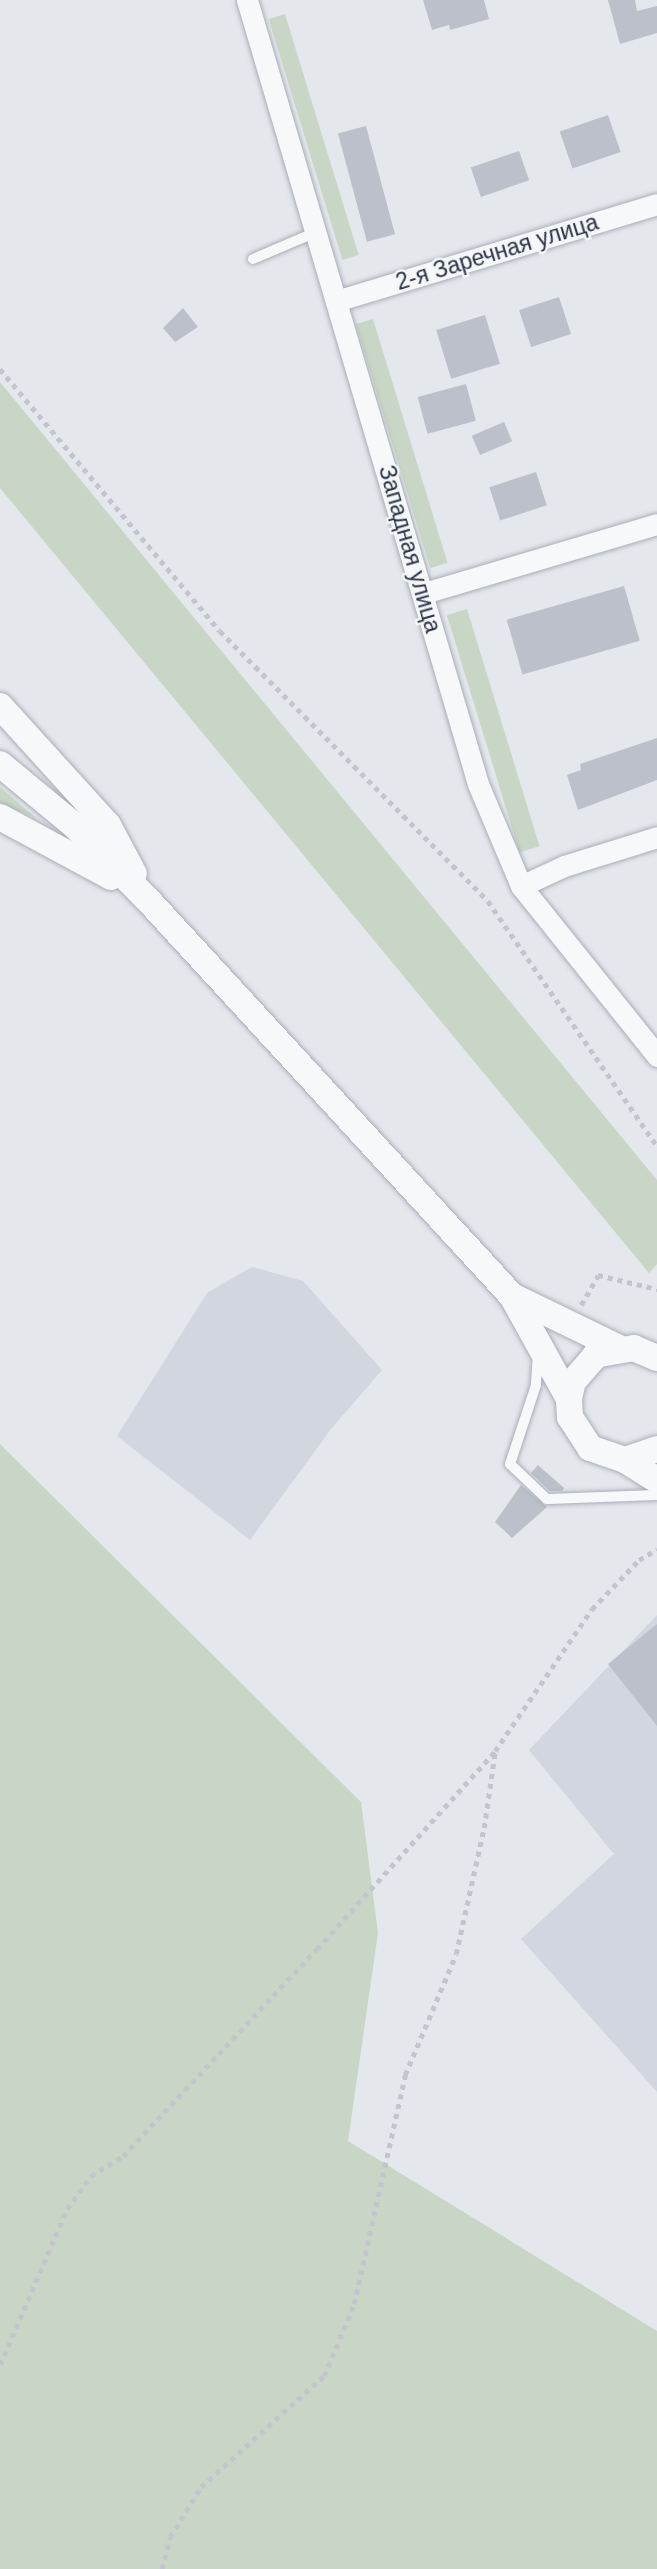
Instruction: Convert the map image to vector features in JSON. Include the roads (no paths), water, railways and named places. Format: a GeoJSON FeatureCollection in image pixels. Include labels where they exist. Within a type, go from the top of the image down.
{"type":"FeatureCollection","features":[{"type":"Feature","properties":{"kind":"street","name":"Западная улица"},"geometry":{"type":"LineString","coordinates":[[247,0],[314,233],[424,593],[478,784],[520,886],[657,1056]]}},
{"type":"Feature","properties":{"kind":"street","name":"2-я Заречная улица"},"geometry":{"type":"LineString","coordinates":[[336,301],[657,204]]}},
{"type":"Feature","properties":{"kind":"street"},"geometry":{"type":"LineString","coordinates":[[424,593],[657,524]]}},
{"type":"Feature","properties":{"kind":"street"},"geometry":{"type":"LineString","coordinates":[[0,706],[108,825],[148,900]]}},
{"type":"Feature","properties":{"kind":"street"},"geometry":{"type":"LineString","coordinates":[[0,764],[75,826],[148,900],[512,1296],[569,1399],[570,1417],[584,1441],[607,1457],[625,1460],[657,1480]]}},
{"type":"Feature","properties":{"kind":"street"},"geometry":{"type":"LineString","coordinates":[[0,817],[80,858],[148,900]]}},
{"type":"Feature","properties":{"kind":"street"},"geometry":{"type":"LineString","coordinates":[[520,886],[564,866],[657,837]]}},
{"type":"Feature","properties":{"kind":"street"},"geometry":{"type":"LineString","coordinates":[[512,1296],[620,1348],[655,1354]]}},
{"type":"Feature","properties":{"kind":"street"},"geometry":{"type":"LineString","coordinates":[[569,1399],[584,1366],[596,1355],[620,1348]]}},
{"type":"Feature","properties":{"kind":"street"},"geometry":{"type":"LineString","coordinates":[[625,1460],[657,1449]]}},
{"type":"Feature","properties":{"kind":"lane"},"geometry":{"type":"LineString","coordinates":[[253,259],[314,233]]}},
{"type":"Feature","properties":{"kind":"lane"},"geometry":{"type":"LineString","coordinates":[[538,1345],[536,1385],[510,1464],[547,1499],[657,1495]]}}]}
